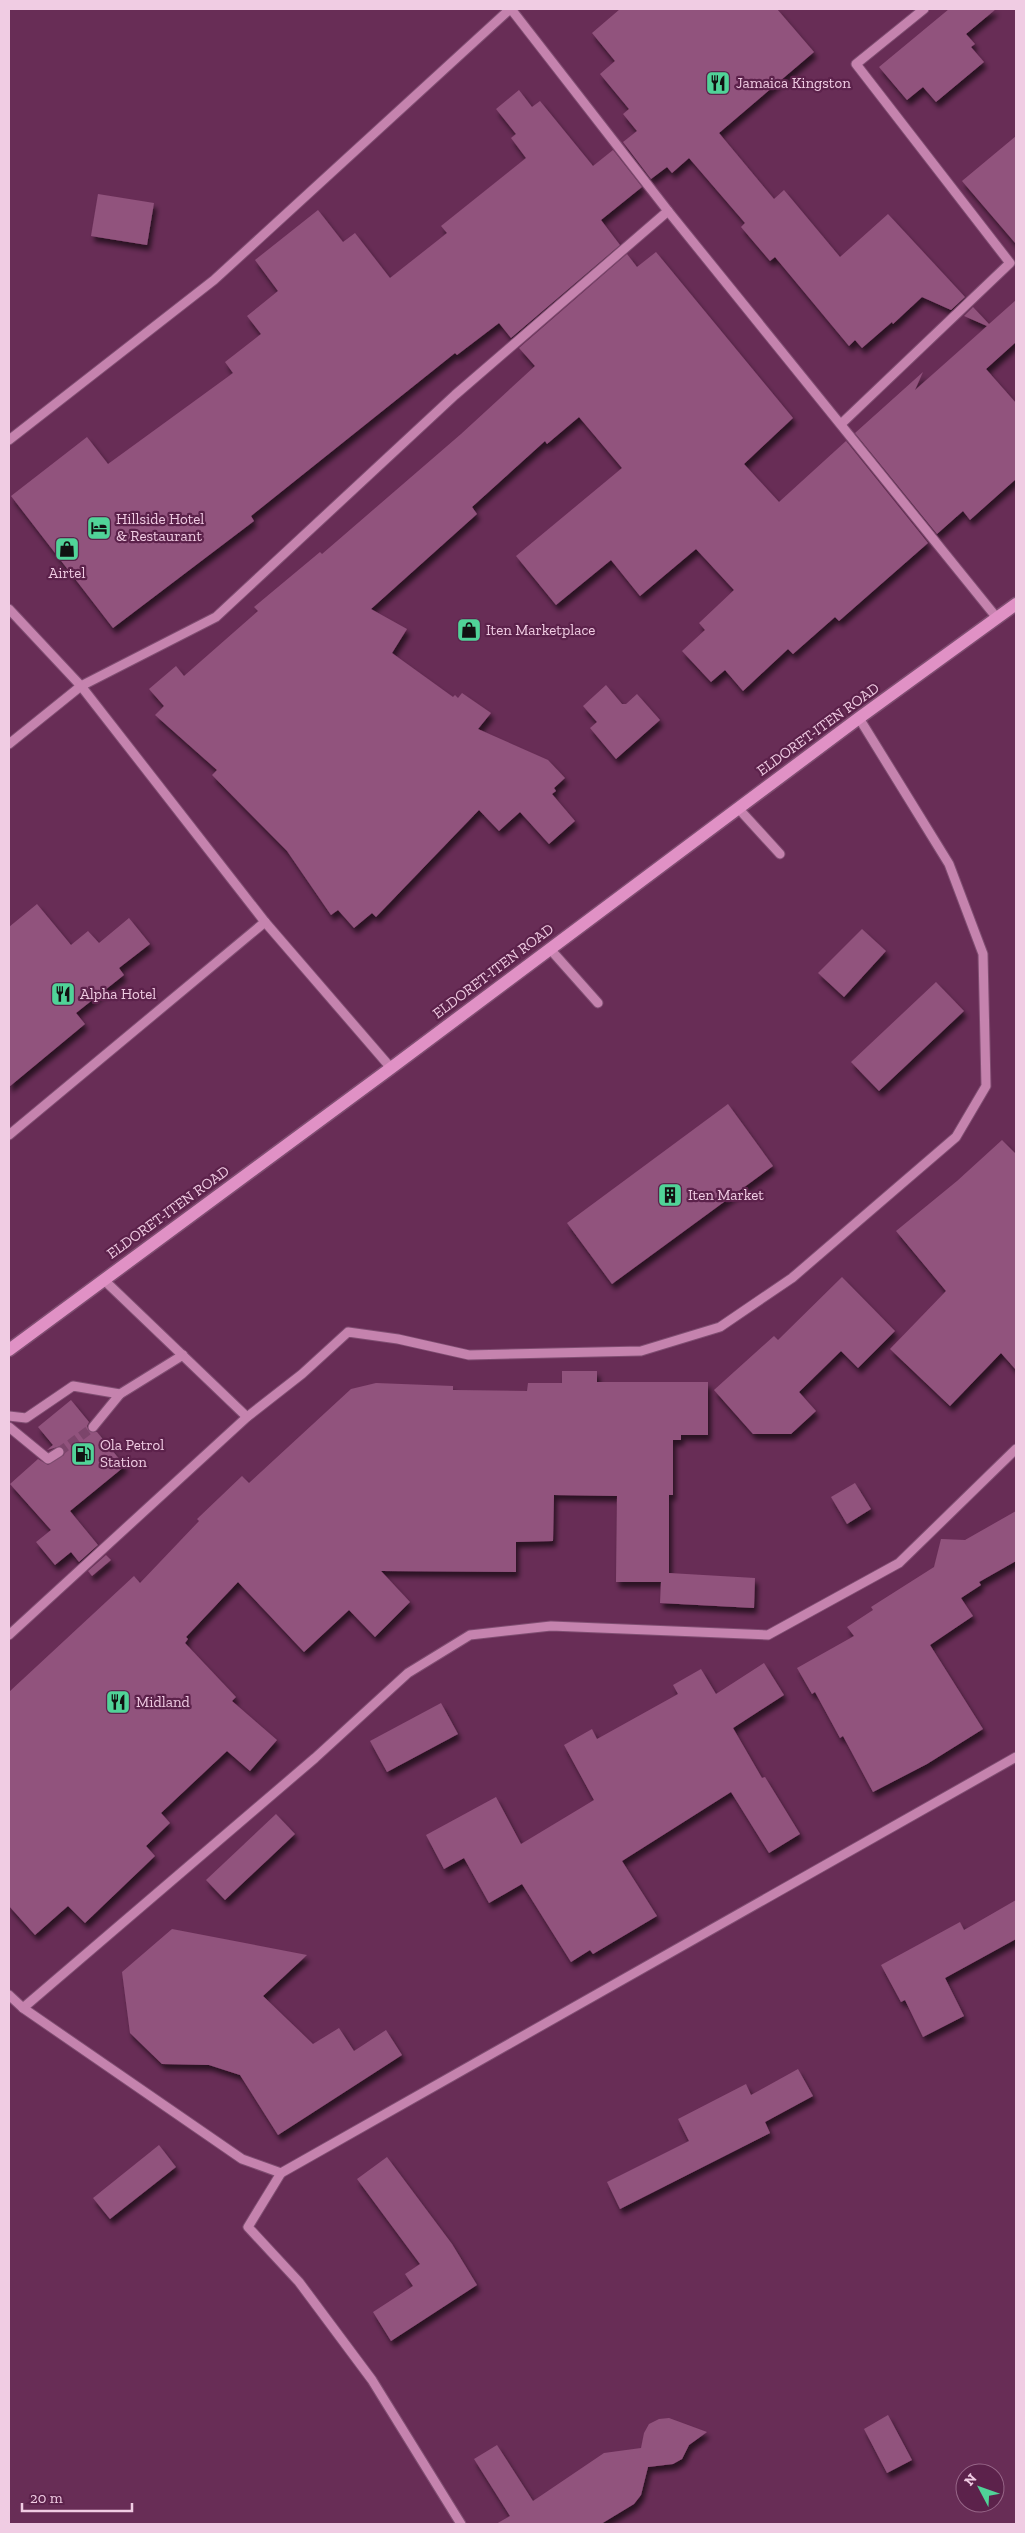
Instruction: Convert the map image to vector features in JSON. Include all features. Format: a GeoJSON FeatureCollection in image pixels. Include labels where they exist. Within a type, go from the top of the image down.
{"type":"FeatureCollection","features":[{"type":"Feature","properties":{"kind":"main road","name":"ELDORET-ITEN ROAD"},"geometry":{"type":"LineString","coordinates":[[9,1350],[391,1068],[859,718],[1016,604]]}},
{"type":"Feature","properties":{"kind":"street"},"geometry":{"type":"LineString","coordinates":[[9,440],[214,280],[510,9],[668,211],[997,618]]}},
{"type":"Feature","properties":{"kind":"street"},"geometry":{"type":"LineString","coordinates":[[841,424],[1010,263],[856,64],[924,9]]}},
{"type":"Feature","properties":{"kind":"street"},"geometry":{"type":"LineString","coordinates":[[9,744],[81,686],[216,617],[455,395],[668,211]]}},
{"type":"Feature","properties":{"kind":"street"},"geometry":{"type":"LineString","coordinates":[[9,609],[81,686],[265,922],[391,1068]]}},
{"type":"Feature","properties":{"kind":"street"},"geometry":{"type":"LineString","coordinates":[[9,1635],[247,1417],[302,1374],[348,1332],[398,1339],[469,1355],[641,1351],[720,1327],[792,1278],[956,1137],[986,1086],[983,954],[949,864],[859,718]]}},
{"type":"Feature","properties":{"kind":"street"},"geometry":{"type":"LineString","coordinates":[[738,808],[780,854]]}},
{"type":"Feature","properties":{"kind":"street"},"geometry":{"type":"LineString","coordinates":[[9,1135],[265,922]]}},
{"type":"Feature","properties":{"kind":"street"},"geometry":{"type":"LineString","coordinates":[[550,949],[598,1003]]}},
{"type":"Feature","properties":{"kind":"street"},"geometry":{"type":"LineString","coordinates":[[104,1280],[247,1417]]}},
{"type":"Feature","properties":{"kind":"street"},"geometry":{"type":"LineString","coordinates":[[93,1427],[120,1394],[183,1355]]}},
{"type":"Feature","properties":{"kind":"street"},"geometry":{"type":"LineString","coordinates":[[9,1416],[26,1418],[74,1386],[120,1394]]}},
{"type":"Feature","properties":{"kind":"street"},"geometry":{"type":"LineString","coordinates":[[9,1427],[48,1459],[59,1452]]}},
{"type":"Feature","properties":{"kind":"street"},"geometry":{"type":"LineString","coordinates":[[23,2008],[315,1758],[408,1672],[470,1635],[551,1626],[768,1635],[899,1563],[1016,1449]]}},
{"type":"Feature","properties":{"kind":"street"},"geometry":{"type":"LineString","coordinates":[[461,2524],[372,2380],[299,2282],[248,2227],[281,2173],[1016,1757]]}},
{"type":"Feature","properties":{"kind":"street"},"geometry":{"type":"LineString","coordinates":[[9,1995],[23,2008],[242,2158],[281,2173]]}},
{"type":"Feature","properties":{"kind":"building"},"geometry":{"type":"Polygon","coordinates":[[[620,9],[777,9],[814,52],[719,133],[774,199],[784,190],[840,257],[888,214],[965,297],[951,310],[922,297],[893,324],[892,322],[862,348],[855,340],[849,346],[775,257],[770,261],[741,227],[745,223],[689,158],[672,173],[667,167],[651,179],[623,142],[637,131],[623,114],[629,109],[600,74],[615,61],[592,33],[620,9]]]}},
{"type":"Feature","properties":{"kind":"building"},"geometry":{"type":"Polygon","coordinates":[[[949,9],[996,9],[966,34],[975,44],[971,47],[984,62],[936,102],[923,87],[907,100],[879,67],[949,9]]]}},
{"type":"Feature","properties":{"kind":"building"},"geometry":{"type":"Polygon","coordinates":[[[519,90],[532,107],[540,101],[593,166],[613,150],[642,187],[601,220],[620,245],[511,338],[499,323],[457,355],[455,353],[251,516],[254,521],[113,628],[11,496],[87,437],[108,464],[233,373],[225,362],[261,334],[247,316],[278,291],[255,260],[318,210],[343,242],[355,233],[390,278],[447,233],[441,226],[526,158],[511,138],[516,134],[496,109],[519,90]]]}},
{"type":"Feature","properties":{"kind":"building"},"geometry":{"type":"Polygon","coordinates":[[[1016,136],[1016,244],[962,181],[1016,136]]]}},
{"type":"Feature","properties":{"kind":"building"},"geometry":{"type":"Polygon","coordinates":[[[98,194],[154,203],[147,245],[91,236],[98,194]]]}},
{"type":"Feature","properties":{"kind":"building"},"geometry":{"type":"Polygon","coordinates":[[[656,252],[793,418],[744,464],[779,502],[846,441],[928,543],[839,621],[835,617],[793,654],[788,649],[743,691],[725,670],[711,682],[682,651],[705,630],[699,623],[734,590],[696,549],[640,596],[611,560],[556,605],[516,556],[622,468],[579,417],[547,444],[545,441],[472,507],[477,514],[371,609],[407,629],[392,653],[453,697],[455,695],[458,698],[462,693],[491,713],[478,729],[548,760],[565,778],[554,788],[556,791],[552,794],[575,821],[549,844],[520,812],[499,831],[479,810],[376,917],[372,913],[354,928],[338,910],[331,915],[287,851],[212,775],[217,770],[155,715],[164,706],[149,689],[176,666],[184,676],[258,611],[254,607],[320,552],[322,554],[461,434],[535,366],[519,348],[627,254],[637,267],[656,252]]]}},
{"type":"Feature","properties":{"kind":"building"},"geometry":{"type":"Polygon","coordinates":[[[1016,300],[1016,342],[986,369],[1016,403],[1016,479],[970,520],[963,511],[937,534],[855,433],[923,372],[915,390],[987,326],[964,316],[973,307],[989,324],[1016,300]]]}},
{"type":"Feature","properties":{"kind":"building"},"geometry":{"type":"Polygon","coordinates":[[[606,685],[622,704],[626,704],[637,694],[660,720],[616,759],[590,728],[597,722],[583,706],[606,685]]]}},
{"type":"Feature","properties":{"kind":"building"},"geometry":{"type":"Polygon","coordinates":[[[37,904],[71,945],[88,931],[99,943],[129,918],[150,944],[119,968],[124,975],[76,1013],[85,1024],[9,1087],[9,927],[37,904]]]}},
{"type":"Feature","properties":{"kind":"building"},"geometry":{"type":"Polygon","coordinates":[[[862,929],[886,951],[844,997],[818,973],[862,929]]]}},
{"type":"Feature","properties":{"kind":"building"},"geometry":{"type":"Polygon","coordinates":[[[936,982],[964,1011],[879,1091],[851,1062],[936,982]]]}},
{"type":"Feature","properties":{"kind":"building","name":"Iten Market"},"geometry":{"type":"Polygon","coordinates":[[[728,1104],[773,1166],[612,1284],[567,1223],[728,1104]]]}},
{"type":"Feature","properties":{"kind":"building"},"geometry":{"type":"Polygon","coordinates":[[[1002,1140],[1016,1154],[1016,1370],[1001,1353],[950,1406],[890,1349],[946,1291],[896,1231],[957,1181],[1002,1140]]]}},
{"type":"Feature","properties":{"kind":"building"},"geometry":{"type":"Polygon","coordinates":[[[842,1277],[895,1331],[858,1368],[841,1351],[799,1392],[816,1411],[791,1434],[753,1434],[714,1390],[774,1336],[778,1340],[842,1277]]]}},
{"type":"Feature","properties":{"kind":"building"},"geometry":{"type":"Polygon","coordinates":[[[562,1371],[597,1371],[597,1382],[708,1382],[708,1435],[681,1435],[681,1440],[673,1440],[673,1495],[669,1495],[669,1573],[755,1578],[754,1608],[660,1603],[661,1582],[616,1582],[617,1496],[554,1495],[553,1541],[516,1542],[516,1572],[381,1571],[410,1602],[375,1637],[349,1610],[304,1652],[238,1582],[186,1637],[188,1639],[185,1643],[236,1697],[232,1701],[277,1740],[250,1771],[227,1751],[161,1813],[170,1823],[146,1846],[155,1856],[85,1923],[68,1906],[35,1935],[9,1906],[9,1692],[134,1576],[140,1583],[199,1521],[197,1519],[242,1476],[249,1483],[351,1389],[376,1383],[453,1386],[453,1390],[527,1391],[528,1383],[562,1383],[562,1371]]]}},
{"type":"Feature","properties":{"kind":"building"},"geometry":{"type":"Polygon","coordinates":[[[71,1400],[89,1422],[87,1426],[89,1431],[97,1432],[125,1466],[70,1511],[98,1545],[79,1562],[71,1552],[55,1565],[36,1542],[51,1530],[10,1484],[38,1459],[48,1465],[64,1455],[65,1451],[61,1446],[47,1450],[53,1445],[38,1427],[71,1400]]]}},
{"type":"Feature","properties":{"kind":"building"},"geometry":{"type":"Polygon","coordinates":[[[855,1483],[871,1509],[847,1524],[831,1497],[855,1483]]]}},
{"type":"Feature","properties":{"kind":"building"},"geometry":{"type":"Polygon","coordinates":[[[1016,1511],[1016,1561],[979,1582],[981,1585],[961,1598],[973,1616],[930,1645],[983,1729],[927,1764],[873,1792],[843,1736],[840,1738],[815,1692],[812,1694],[797,1668],[854,1636],[847,1627],[873,1610],[871,1607],[934,1567],[941,1539],[965,1540],[1016,1511]]]}},
{"type":"Feature","properties":{"kind":"building"},"geometry":{"type":"Polygon","coordinates":[[[106,1555],[111,1560],[92,1576],[88,1571],[106,1555]]]}},
{"type":"Feature","properties":{"kind":"building"},"geometry":{"type":"Polygon","coordinates":[[[764,1663],[784,1695],[733,1728],[762,1778],[765,1777],[800,1834],[769,1853],[731,1792],[622,1861],[657,1916],[593,1954],[590,1950],[571,1962],[522,1884],[489,1903],[464,1858],[444,1869],[426,1835],[496,1797],[521,1844],[594,1800],[564,1745],[592,1729],[597,1739],[678,1694],[673,1685],[701,1669],[716,1694],[764,1663]]]}},
{"type":"Feature","properties":{"kind":"building"},"geometry":{"type":"Polygon","coordinates":[[[441,1703],[458,1734],[387,1772],[370,1741],[441,1703]]]}},
{"type":"Feature","properties":{"kind":"building"},"geometry":{"type":"Polygon","coordinates":[[[276,1814],[295,1834],[225,1900],[206,1880],[276,1814]]]}},
{"type":"Feature","properties":{"kind":"building"},"geometry":{"type":"Polygon","coordinates":[[[1016,1900],[1016,1939],[945,1978],[964,2016],[923,2037],[905,2000],[901,2002],[881,1965],[960,1922],[964,1930],[1016,1900]]]}},
{"type":"Feature","properties":{"kind":"building"},"geometry":{"type":"Polygon","coordinates":[[[172,1929],[307,1955],[263,1996],[313,2044],[339,2028],[354,2051],[386,2030],[402,2055],[278,2135],[240,2075],[209,2065],[162,2064],[130,2033],[122,1972],[172,1929]]]}},
{"type":"Feature","properties":{"kind":"building"},"geometry":{"type":"Polygon","coordinates":[[[798,2069],[813,2096],[765,2122],[770,2133],[620,2209],[607,2182],[689,2141],[678,2119],[746,2084],[751,2095],[798,2069]]]}},
{"type":"Feature","properties":{"kind":"building"},"geometry":{"type":"Polygon","coordinates":[[[159,2145],[176,2167],[110,2219],[93,2198],[159,2145]]]}},
{"type":"Feature","properties":{"kind":"building"},"geometry":{"type":"Polygon","coordinates":[[[387,2157],[452,2244],[477,2285],[391,2341],[373,2312],[413,2286],[405,2274],[420,2264],[357,2179],[387,2157]]]}},
{"type":"Feature","properties":{"kind":"building"},"geometry":{"type":"Polygon","coordinates":[[[888,2415],[912,2460],[887,2473],[864,2429],[888,2415]]]}},
{"type":"Feature","properties":{"kind":"building"},"geometry":{"type":"Polygon","coordinates":[[[669,2418],[707,2432],[689,2445],[682,2459],[673,2464],[648,2467],[641,2495],[634,2504],[601,2524],[496,2524],[510,2516],[474,2459],[497,2445],[533,2501],[604,2453],[641,2448],[644,2433],[649,2424],[659,2419],[669,2418]]]}},
{"type":"Feature","properties":{"kind":"tunnel"},"geometry":{"type":"LineString","coordinates":[[59,1452],[93,1427]]}},
{"type":"Feature","properties":{"kind":"place","name":"Jamaica Kingston"},"geometry":{"type":"Point","coordinates":[718,83]}},
{"type":"Feature","properties":{"kind":"place","name":"Hillside Hotel & Restaurant"},"geometry":{"type":"Point","coordinates":[99,528]}},
{"type":"Feature","properties":{"kind":"place","name":"Airtel"},"geometry":{"type":"Point","coordinates":[67,549]}},
{"type":"Feature","properties":{"kind":"place","name":"Iten Marketplace"},"geometry":{"type":"Point","coordinates":[469,630]}},
{"type":"Feature","properties":{"kind":"place","name":"Alpha Hotel"},"geometry":{"type":"Point","coordinates":[63,994]}},
{"type":"Feature","properties":{"kind":"place","name":"Iten Market"},"geometry":{"type":"Point","coordinates":[670,1195]}},
{"type":"Feature","properties":{"kind":"place","name":"Ola Petrol Station"},"geometry":{"type":"Point","coordinates":[83,1454]}},
{"type":"Feature","properties":{"kind":"place","name":"Midland"},"geometry":{"type":"Point","coordinates":[118,1702]}}]}
